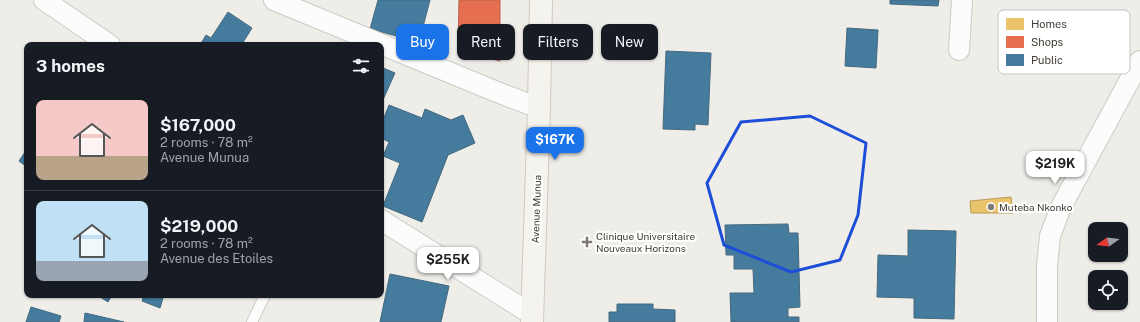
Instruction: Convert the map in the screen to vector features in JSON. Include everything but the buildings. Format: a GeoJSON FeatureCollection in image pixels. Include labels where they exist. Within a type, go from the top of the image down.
{"type":"FeatureCollection","features":[{"type":"Feature","properties":{"kind":"main road","name":"Avenue Munua"},"geometry":{"type":"LineString","coordinates":[[532,318],[540,108],[541,0]]}},
{"type":"Feature","properties":{"kind":"street"},"geometry":{"type":"LineString","coordinates":[[44,0],[106,42]]}},
{"type":"Feature","properties":{"kind":"street"},"geometry":{"type":"LineString","coordinates":[[274,0],[376,42]]}},
{"type":"Feature","properties":{"kind":"street"},"geometry":{"type":"LineString","coordinates":[[959,50],[962,0]]}},
{"type":"Feature","properties":{"kind":"street"},"geometry":{"type":"LineString","coordinates":[[384,45],[540,108]]}},
{"type":"Feature","properties":{"kind":"street"},"geometry":{"type":"LineString","coordinates":[[1046,322],[1047,265],[1050,236],[1061,207],[1139,66]]}},
{"type":"Feature","properties":{"kind":"street"},"geometry":{"type":"LineString","coordinates":[[384,222],[532,318]]}},
{"type":"Feature","properties":{"kind":"lane"},"geometry":{"type":"LineString","coordinates":[[252,322],[264,298]]}},
{"type":"Feature","properties":{"kind":"highlighted area"},"geometry":{"type":"Polygon","coordinates":[[[810,116],[866,143],[858,215],[840,260],[791,272],[724,245],[707,183],[741,122],[810,116]]]}},
{"type":"Feature","properties":{"kind":"place","name":"Muteba Nkonko"},"geometry":{"type":"Point","coordinates":[991,207]}},
{"type":"Feature","properties":{"kind":"place","name":"Clinique Universitaire Nouveaux Horizons"},"geometry":{"type":"Point","coordinates":[587,242]}}]}
